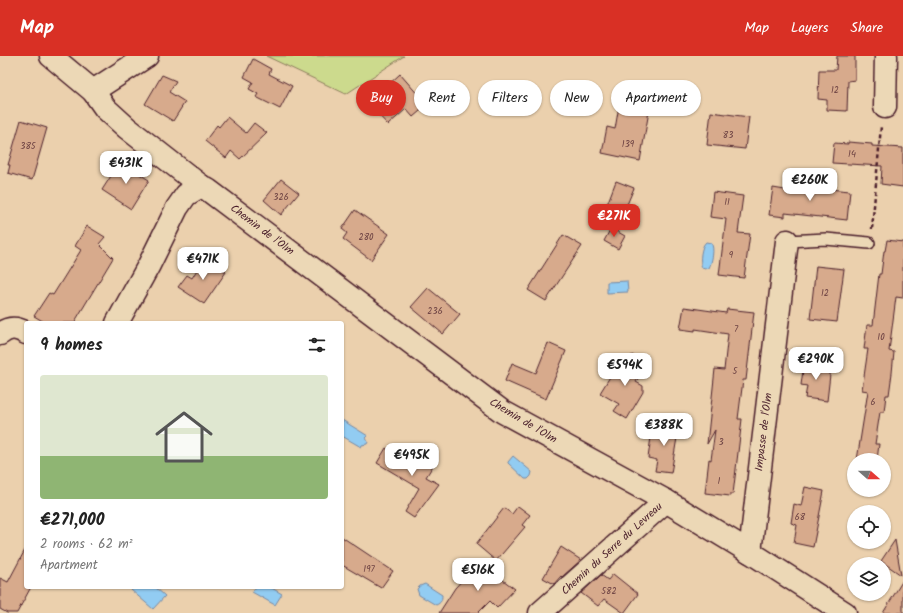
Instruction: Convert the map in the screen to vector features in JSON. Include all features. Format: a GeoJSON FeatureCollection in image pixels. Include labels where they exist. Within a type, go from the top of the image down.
{"type":"FeatureCollection","features":[{"type":"Feature","properties":{"kind":"street","name":"Chemin de l'Olm"},"geometry":{"type":"LineString","coordinates":[[51,56],[93,91],[118,121],[201,186],[503,412],[666,501],[750,552],[845,613]]}},
{"type":"Feature","properties":{"kind":"street"},"geometry":{"type":"LineString","coordinates":[[93,91],[147,56]]}},
{"type":"Feature","properties":{"kind":"street"},"geometry":{"type":"LineString","coordinates":[[885,107],[886,56]]}},
{"type":"Feature","properties":{"kind":"street"},"geometry":{"type":"LineString","coordinates":[[117,321],[177,208],[186,195],[201,186]]}},
{"type":"Feature","properties":{"kind":"street","name":"Impasse de l'Olm"},"geometry":{"type":"LineString","coordinates":[[750,552],[787,241]]}},
{"type":"Feature","properties":{"kind":"street"},"geometry":{"type":"LineString","coordinates":[[0,334],[12,328],[16,328],[24,332]]}},
{"type":"Feature","properties":{"kind":"street","name":"Chemin du Serre du Levreau"},"geometry":{"type":"LineString","coordinates":[[540,613],[666,501]]}},
{"type":"Feature","properties":{"kind":"lane"},"geometry":{"type":"LineString","coordinates":[[787,241],[826,239],[869,243]]}},
{"type":"Feature","properties":{"kind":"path"},"geometry":{"type":"LineString","coordinates":[[869,243],[872,230],[881,128],[885,107]]}},
{"type":"Feature","properties":{"kind":"green space"},"geometry":{"type":"Polygon","coordinates":[[[266,56],[404,56],[367,80],[356,80],[356,87],[346,94],[266,56]]]}},
{"type":"Feature","properties":{"kind":"water"},"geometry":{"type":"Polygon","coordinates":[[[706,242],[711,243],[713,252],[709,268],[705,269],[702,268],[701,258],[702,250],[706,242]]]}},
{"type":"Feature","properties":{"kind":"water"},"geometry":{"type":"Polygon","coordinates":[[[627,281],[628,292],[607,293],[607,282],[627,281]]]}},
{"type":"Feature","properties":{"kind":"water"},"geometry":{"type":"Polygon","coordinates":[[[344,421],[368,436],[366,438],[368,442],[367,444],[362,445],[361,447],[344,437],[344,421]]]}},
{"type":"Feature","properties":{"kind":"water"},"geometry":{"type":"Polygon","coordinates":[[[513,456],[532,472],[528,479],[525,479],[508,463],[513,456]]]}},
{"type":"Feature","properties":{"kind":"water"},"geometry":{"type":"Polygon","coordinates":[[[425,584],[442,595],[441,600],[436,605],[419,595],[417,589],[425,584]]]}},
{"type":"Feature","properties":{"kind":"water"},"geometry":{"type":"Polygon","coordinates":[[[157,589],[165,596],[153,609],[131,590],[157,589]]]}},
{"type":"Feature","properties":{"kind":"water"},"geometry":{"type":"Polygon","coordinates":[[[254,589],[273,589],[282,594],[275,605],[252,592],[254,589]]]}},
{"type":"Feature","properties":{"kind":"building"},"geometry":{"type":"Polygon","coordinates":[[[837,56],[855,56],[855,80],[848,81],[847,111],[827,110],[827,100],[818,99],[819,70],[836,70],[837,56]]]}},
{"type":"Feature","properties":{"kind":"building"},"geometry":{"type":"Polygon","coordinates":[[[253,59],[271,69],[269,74],[292,86],[280,109],[256,97],[258,94],[249,89],[253,82],[244,77],[253,59]]]}},
{"type":"Feature","properties":{"kind":"building"},"geometry":{"type":"Polygon","coordinates":[[[400,74],[405,80],[394,80],[400,74]]]}},
{"type":"Feature","properties":{"kind":"building"},"geometry":{"type":"Polygon","coordinates":[[[162,75],[176,81],[169,92],[185,102],[173,121],[145,104],[162,75]]]}},
{"type":"Feature","properties":{"kind":"building"},"geometry":{"type":"Polygon","coordinates":[[[406,81],[414,90],[413,117],[406,109],[406,81]]]}},
{"type":"Feature","properties":{"kind":"building"},"geometry":{"type":"Polygon","coordinates":[[[711,112],[749,117],[745,149],[707,145],[711,112]]]}},
{"type":"Feature","properties":{"kind":"building"},"geometry":{"type":"Polygon","coordinates":[[[380,116],[398,116],[388,125],[380,116]]]}},
{"type":"Feature","properties":{"kind":"building"},"geometry":{"type":"Polygon","coordinates":[[[617,116],[648,116],[640,161],[602,153],[607,127],[615,129],[617,116]]]}},
{"type":"Feature","properties":{"kind":"building"},"geometry":{"type":"Polygon","coordinates":[[[227,117],[246,133],[254,123],[267,133],[240,159],[231,151],[226,158],[205,141],[217,125],[219,127],[227,117]]]}},
{"type":"Feature","properties":{"kind":"building"},"geometry":{"type":"Polygon","coordinates":[[[21,120],[47,128],[32,180],[8,173],[10,165],[8,165],[21,120]]]}},
{"type":"Feature","properties":{"kind":"building"},"geometry":{"type":"Polygon","coordinates":[[[848,142],[872,144],[872,146],[903,148],[903,187],[881,184],[882,166],[832,163],[834,143],[848,144],[848,142]]]}},
{"type":"Feature","properties":{"kind":"building"},"geometry":{"type":"Polygon","coordinates":[[[120,162],[149,180],[131,209],[102,190],[120,162]]]}},
{"type":"Feature","properties":{"kind":"building"},"geometry":{"type":"Polygon","coordinates":[[[281,179],[299,193],[281,215],[264,200],[281,179]]]}},
{"type":"Feature","properties":{"kind":"building"},"geometry":{"type":"Polygon","coordinates":[[[616,181],[634,188],[620,221],[603,215],[616,181]]]}},
{"type":"Feature","properties":{"kind":"building"},"geometry":{"type":"Polygon","coordinates":[[[786,185],[850,191],[847,220],[785,213],[785,217],[769,215],[773,188],[785,190],[786,185]]]}},
{"type":"Feature","properties":{"kind":"building"},"geometry":{"type":"Polygon","coordinates":[[[713,192],[743,196],[738,233],[750,234],[744,278],[719,275],[726,219],[710,217],[713,192]]]}},
{"type":"Feature","properties":{"kind":"building"},"geometry":{"type":"Polygon","coordinates":[[[355,210],[389,234],[371,260],[343,239],[347,233],[342,229],[355,210]]]}},
{"type":"Feature","properties":{"kind":"building"},"geometry":{"type":"Polygon","coordinates":[[[87,226],[105,237],[99,244],[113,258],[75,321],[43,321],[34,316],[49,293],[53,295],[81,250],[75,246],[87,226]]]}},
{"type":"Feature","properties":{"kind":"building"},"geometry":{"type":"Polygon","coordinates":[[[611,228],[625,236],[618,249],[604,241],[611,228]]]}},
{"type":"Feature","properties":{"kind":"building"},"geometry":{"type":"Polygon","coordinates":[[[563,235],[582,246],[546,301],[528,290],[563,235]]]}},
{"type":"Feature","properties":{"kind":"building"},"geometry":{"type":"Polygon","coordinates":[[[887,240],[903,242],[903,298],[896,297],[889,351],[894,352],[892,373],[889,395],[886,395],[884,412],[880,412],[875,444],[879,444],[878,453],[858,453],[868,391],[862,390],[868,349],[864,349],[867,325],[873,325],[879,274],[881,274],[887,240]]]}},
{"type":"Feature","properties":{"kind":"building"},"geometry":{"type":"Polygon","coordinates":[[[204,258],[226,272],[204,304],[178,287],[187,275],[192,278],[204,258]]]}},
{"type":"Feature","properties":{"kind":"building"},"geometry":{"type":"Polygon","coordinates":[[[816,266],[844,269],[837,322],[810,319],[816,266]]]}},
{"type":"Feature","properties":{"kind":"building"},"geometry":{"type":"Polygon","coordinates":[[[428,288],[460,314],[443,334],[411,307],[428,288]]]}},
{"type":"Feature","properties":{"kind":"building"},"geometry":{"type":"Polygon","coordinates":[[[684,307],[726,313],[727,309],[754,312],[746,380],[743,380],[738,419],[742,419],[733,494],[730,494],[730,496],[705,493],[709,459],[711,460],[715,430],[707,444],[715,369],[724,370],[728,334],[695,329],[695,331],[680,329],[684,307]]]}},
{"type":"Feature","properties":{"kind":"building"},"geometry":{"type":"Polygon","coordinates":[[[548,343],[566,351],[546,399],[505,381],[512,363],[536,373],[548,343]]]}},
{"type":"Feature","properties":{"kind":"building"},"geometry":{"type":"Polygon","coordinates":[[[632,355],[646,364],[636,382],[643,386],[643,392],[627,419],[614,411],[619,404],[600,393],[616,367],[622,371],[632,355]]]}},
{"type":"Feature","properties":{"kind":"building"},"geometry":{"type":"Polygon","coordinates":[[[804,363],[831,366],[827,401],[805,398],[807,386],[801,385],[804,363]]]}},
{"type":"Feature","properties":{"kind":"building"},"geometry":{"type":"Polygon","coordinates":[[[656,422],[679,426],[671,473],[655,471],[657,460],[648,458],[651,437],[654,438],[656,422]]]}},
{"type":"Feature","properties":{"kind":"building"},"geometry":{"type":"Polygon","coordinates":[[[386,448],[410,463],[416,453],[434,464],[426,477],[439,484],[414,518],[405,512],[419,488],[377,463],[386,448]]]}},
{"type":"Feature","properties":{"kind":"building"},"geometry":{"type":"Polygon","coordinates":[[[805,487],[824,491],[813,547],[794,543],[797,525],[791,523],[794,504],[801,506],[805,487]]]}},
{"type":"Feature","properties":{"kind":"building"},"geometry":{"type":"Polygon","coordinates":[[[518,506],[530,515],[522,525],[525,527],[496,561],[476,544],[504,508],[512,514],[518,506]]]}},
{"type":"Feature","properties":{"kind":"building"},"geometry":{"type":"Polygon","coordinates":[[[344,538],[393,571],[381,588],[344,566],[344,538]]]}},
{"type":"Feature","properties":{"kind":"building"},"geometry":{"type":"Polygon","coordinates":[[[895,540],[901,575],[891,568],[891,557],[884,557],[889,549],[891,549],[891,546],[895,540]]]}},
{"type":"Feature","properties":{"kind":"building"},"geometry":{"type":"Polygon","coordinates":[[[561,547],[581,560],[562,577],[561,576],[554,584],[543,578],[561,547]]]}},
{"type":"Feature","properties":{"kind":"building"},"geometry":{"type":"Polygon","coordinates":[[[24,552],[24,589],[30,589],[17,613],[7,613],[0,609],[0,578],[8,582],[24,552]]]}},
{"type":"Feature","properties":{"kind":"building"},"geometry":{"type":"Polygon","coordinates":[[[479,562],[515,589],[497,608],[490,601],[478,613],[439,613],[455,588],[479,562]]]}},
{"type":"Feature","properties":{"kind":"building"},"geometry":{"type":"Polygon","coordinates":[[[613,574],[638,594],[624,613],[604,599],[598,606],[581,593],[601,575],[608,580],[613,574]]]}},
{"type":"Feature","properties":{"kind":"building"},"geometry":{"type":"Polygon","coordinates":[[[903,580],[903,613],[883,613],[903,580]]]}}]}
